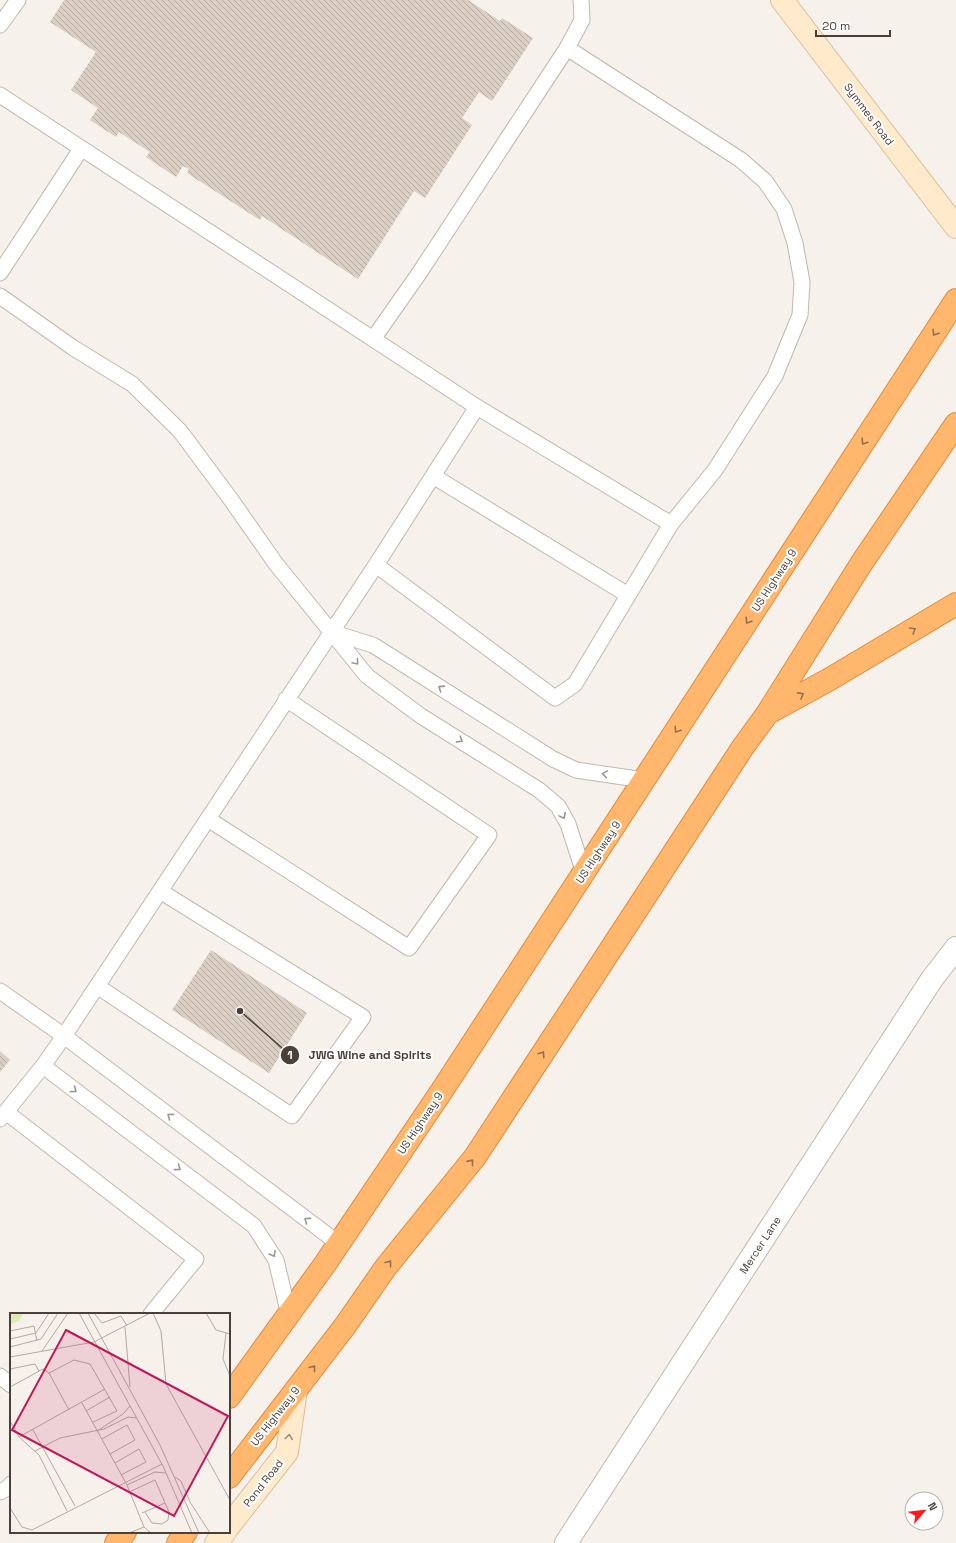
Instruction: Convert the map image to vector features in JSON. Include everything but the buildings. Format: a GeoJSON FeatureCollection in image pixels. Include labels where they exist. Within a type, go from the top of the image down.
{"type":"FeatureCollection","features":[{"type":"Feature","properties":{"kind":"highway","name":"US Highway 9"},"geometry":{"type":"LineString","coordinates":[[230,1396],[325,1264],[446,1085],[956,300]]}},
{"type":"Feature","properties":{"kind":"highway","name":"US Highway 9"},"geometry":{"type":"LineString","coordinates":[[230,1476],[345,1326],[386,1267],[475,1157],[738,754],[767,714],[862,564],[956,424]]}},
{"type":"Feature","properties":{"kind":"highway"},"geometry":{"type":"LineString","coordinates":[[767,714],[830,679],[956,604]]}},
{"type":"Feature","properties":{"kind":"highway"},"geometry":{"type":"LineString","coordinates":[[116,1543],[124,1533]]}},
{"type":"Feature","properties":{"kind":"highway"},"geometry":{"type":"LineString","coordinates":[[178,1543],[185,1533]]}},
{"type":"Feature","properties":{"kind":"street","name":"Symmes Road"},"geometry":{"type":"LineString","coordinates":[[782,0],[956,228]]}},
{"type":"Feature","properties":{"kind":"street","name":"Mercer Lane"},"geometry":{"type":"LineString","coordinates":[[566,1543],[928,985],[956,948]]}},
{"type":"Feature","properties":{"kind":"street","name":"Pond Road"},"geometry":{"type":"LineString","coordinates":[[230,1525],[287,1452],[296,1390]]}},
{"type":"Feature","properties":{"kind":"street"},"geometry":{"type":"LineString","coordinates":[[216,1543],[224,1533]]}},
{"type":"Feature","properties":{"kind":"lane"},"geometry":{"type":"LineString","coordinates":[[0,25],[18,0]]}},
{"type":"Feature","properties":{"kind":"lane"},"geometry":{"type":"LineString","coordinates":[[373,339],[418,275],[568,48],[582,20],[581,0]]}},
{"type":"Feature","properties":{"kind":"lane"},"geometry":{"type":"LineString","coordinates":[[376,565],[555,698],[575,684],[671,524],[715,470],[775,376],[800,315],[802,282],[795,243],[784,209],[765,181],[741,160],[568,48]]}},
{"type":"Feature","properties":{"kind":"lane"},"geometry":{"type":"LineString","coordinates":[[0,95],[477,407],[671,524]]}},
{"type":"Feature","properties":{"kind":"lane"},"geometry":{"type":"LineString","coordinates":[[0,273],[81,149]]}},
{"type":"Feature","properties":{"kind":"lane"},"geometry":{"type":"LineString","coordinates":[[0,296],[72,347],[132,384],[180,431],[276,564],[367,676],[421,716],[539,790],[558,806],[568,824],[584,873]]}},
{"type":"Feature","properties":{"kind":"lane"},"geometry":{"type":"LineString","coordinates":[[152,1313],[196,1259],[3,1116],[43,1066],[64,1036],[376,565],[477,407]]}},
{"type":"Feature","properties":{"kind":"lane"},"geometry":{"type":"LineString","coordinates":[[433,476],[628,595]]}},
{"type":"Feature","properties":{"kind":"lane"},"geometry":{"type":"LineString","coordinates":[[331,632],[373,645],[552,759],[576,770],[644,780]]}},
{"type":"Feature","properties":{"kind":"lane"},"geometry":{"type":"LineString","coordinates":[[208,819],[409,948],[489,835],[286,700]]}},
{"type":"Feature","properties":{"kind":"lane"},"geometry":{"type":"LineString","coordinates":[[97,986],[292,1116],[363,1017],[160,891]]}},
{"type":"Feature","properties":{"kind":"lane"},"geometry":{"type":"LineString","coordinates":[[0,991],[64,1036],[338,1243]]}},
{"type":"Feature","properties":{"kind":"lane"},"geometry":{"type":"LineString","coordinates":[[43,1066],[254,1226],[276,1260],[289,1315]]}},
{"type":"Feature","properties":{"kind":"lane"},"geometry":{"type":"LineString","coordinates":[[0,1376],[10,1384]]}},
{"type":"Feature","properties":{"kind":"lane"},"geometry":{"type":"LineString","coordinates":[[0,1492],[10,1485]]}},
{"type":"Feature","properties":{"kind":"place","name":"JWG Wine and Spirits"},"geometry":{"type":"Point","coordinates":[240,1011]}}]}
